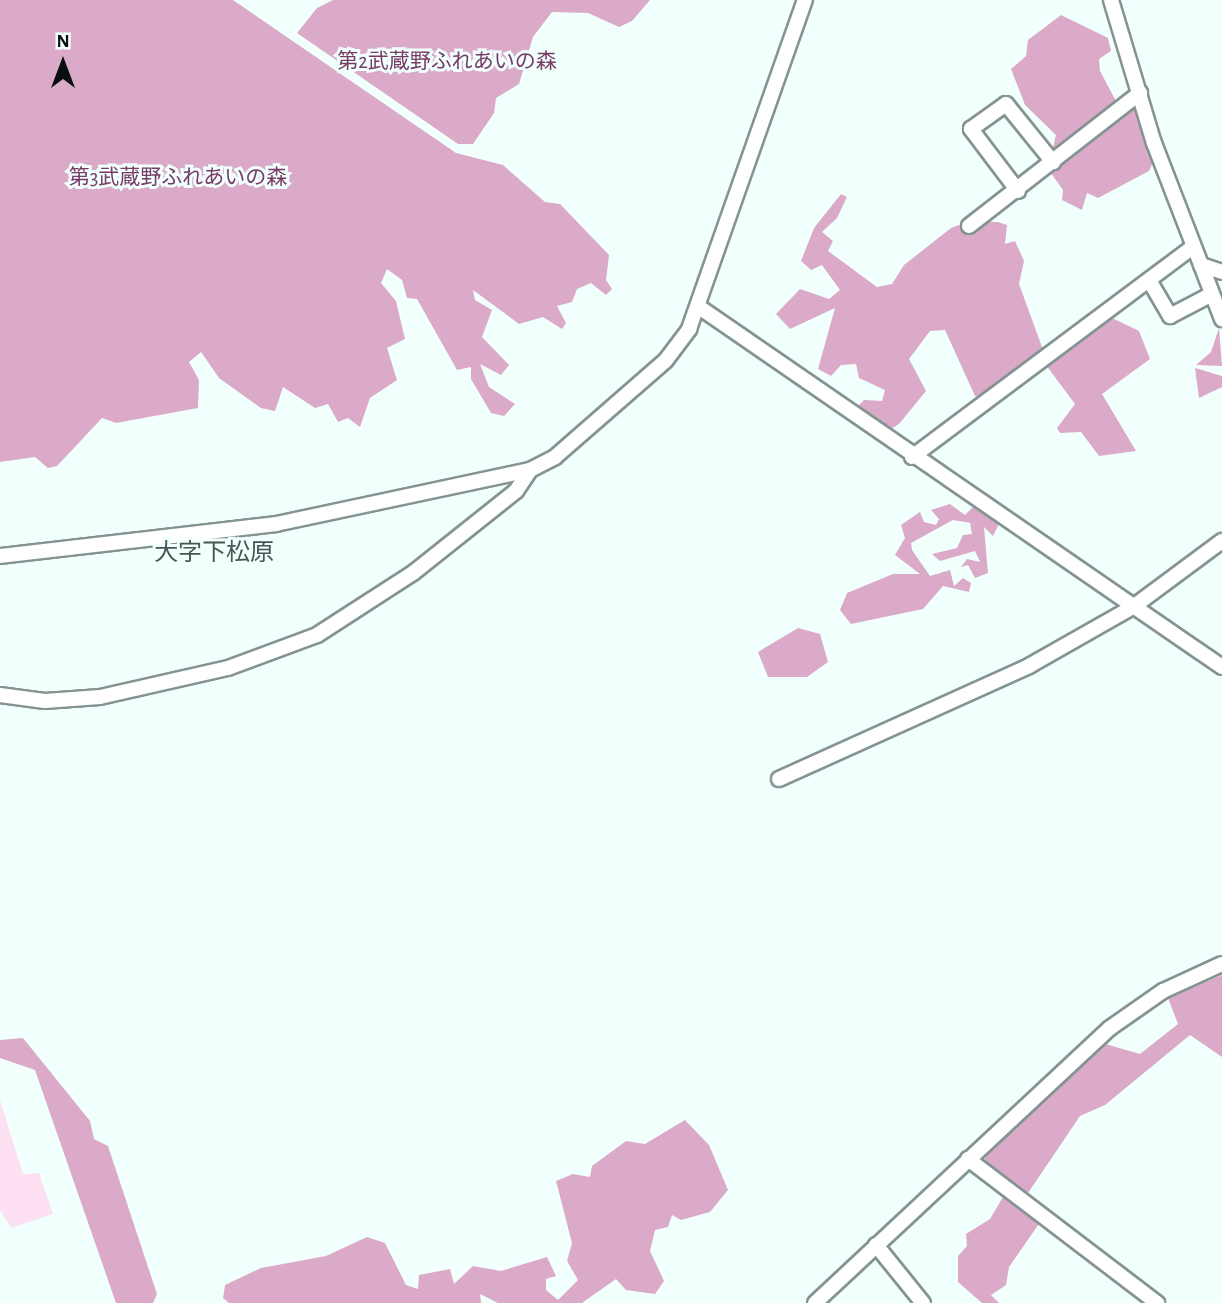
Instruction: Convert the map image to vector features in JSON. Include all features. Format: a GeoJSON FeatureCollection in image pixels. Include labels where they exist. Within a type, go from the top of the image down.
{"type":"FeatureCollection","features":[{"type":"Feature","properties":{"kind":"street"},"geometry":{"type":"LineString","coordinates":[[0,556],[276,524],[530,470],[571,446],[666,360],[699,307],[805,0]]}},
{"type":"Feature","properties":{"kind":"street"},"geometry":{"type":"LineString","coordinates":[[1111,0],[1193,247],[1217,300],[1222,319]]}},
{"type":"Feature","properties":{"kind":"street"},"geometry":{"type":"LineString","coordinates":[[969,226],[1018,191],[1140,93]]}},
{"type":"Feature","properties":{"kind":"street"},"geometry":{"type":"LineString","coordinates":[[1018,191],[971,129],[1006,104],[1053,162]]}},
{"type":"Feature","properties":{"kind":"street"},"geometry":{"type":"LineString","coordinates":[[912,457],[1193,247]]}},
{"type":"Feature","properties":{"kind":"street"},"geometry":{"type":"LineString","coordinates":[[1201,265],[1222,272]]}},
{"type":"Feature","properties":{"kind":"street"},"geometry":{"type":"LineString","coordinates":[[1149,280],[1170,316],[1217,300]]}},
{"type":"Feature","properties":{"kind":"street"},"geometry":{"type":"LineString","coordinates":[[699,307],[912,457],[1222,667]]}},
{"type":"Feature","properties":{"kind":"street"},"geometry":{"type":"LineString","coordinates":[[0,695],[45,701],[100,697],[228,668],[317,635],[412,573],[516,491],[530,470]]}},
{"type":"Feature","properties":{"kind":"street"},"geometry":{"type":"LineString","coordinates":[[779,779],[1029,666],[1133,607],[1222,541]]}},
{"type":"Feature","properties":{"kind":"street"},"geometry":{"type":"LineString","coordinates":[[815,1303],[1110,1028],[1163,991],[1222,964]]}},
{"type":"Feature","properties":{"kind":"street"},"geometry":{"type":"LineString","coordinates":[[968,1159],[1157,1303]]}},
{"type":"Feature","properties":{"kind":"street"},"geometry":{"type":"LineString","coordinates":[[876,1245],[923,1303]]}},
{"type":"Feature","properties":{"kind":"shaded area"},"geometry":{"type":"Polygon","coordinates":[[[0,1100],[23,1174],[39,1173],[53,1214],[11,1228],[0,1210],[0,1100]]]}},
{"type":"Feature","properties":{"kind":"green space","name":"第3武蔵野ふれあいの森"},"geometry":{"type":"Polygon","coordinates":[[[0,0],[233,0],[456,153],[503,165],[545,202],[560,204],[609,255],[606,280],[612,289],[606,295],[591,283],[577,289],[572,302],[557,306],[566,323],[562,329],[543,317],[519,324],[473,290],[475,300],[492,310],[482,337],[509,365],[501,375],[480,364],[489,387],[515,404],[504,416],[491,413],[471,379],[471,367],[457,370],[417,299],[407,298],[402,280],[387,269],[381,283],[396,301],[405,339],[387,348],[397,380],[370,398],[360,427],[348,418],[338,422],[328,404],[315,408],[283,387],[275,411],[261,408],[219,378],[201,352],[189,362],[199,380],[198,408],[116,423],[102,418],[57,466],[48,468],[35,457],[0,462],[0,0]]]}},
{"type":"Feature","properties":{"kind":"green space","name":"第2武蔵野ふれあいの森"},"geometry":{"type":"Polygon","coordinates":[[[333,0],[650,0],[632,21],[619,27],[588,13],[552,12],[533,37],[519,84],[496,98],[494,113],[473,144],[458,144],[297,33],[317,8],[333,0]]]}},
{"type":"Feature","properties":{"kind":"green space"},"geometry":{"type":"Polygon","coordinates":[[[1061,15],[1108,38],[1111,51],[1099,59],[1100,71],[1117,103],[1134,106],[1154,160],[1149,171],[1098,198],[1087,193],[1082,210],[1062,200],[1063,190],[1048,169],[1056,135],[1025,105],[1011,69],[1026,56],[1028,40],[1061,15]]]}},
{"type":"Feature","properties":{"kind":"green space"},"geometry":{"type":"Polygon","coordinates":[[[841,194],[847,197],[837,218],[822,232],[833,241],[828,251],[877,287],[892,284],[904,265],[951,228],[970,221],[998,222],[1007,225],[1005,244],[1015,241],[1024,261],[1019,284],[1042,347],[1055,348],[1104,314],[1139,331],[1150,359],[1102,394],[1136,451],[1099,456],[1081,432],[1060,433],[1057,428],[1075,404],[1037,353],[996,399],[975,396],[945,330],[930,331],[909,359],[926,391],[899,424],[888,431],[857,407],[864,400],[882,401],[885,390],[859,378],[856,364],[841,365],[831,376],[818,369],[835,308],[790,329],[776,314],[800,289],[829,299],[840,290],[822,265],[811,270],[801,261],[814,228],[841,194]]]}},
{"type":"Feature","properties":{"kind":"green space"},"geometry":{"type":"Polygon","coordinates":[[[1219,328],[1222,366],[1196,365],[1211,352],[1219,328]]]}},
{"type":"Feature","properties":{"kind":"green space"},"geometry":{"type":"Polygon","coordinates":[[[1195,368],[1222,376],[1222,387],[1199,398],[1195,368]]]}},
{"type":"Feature","properties":{"kind":"green space"},"geometry":{"type":"Polygon","coordinates":[[[950,504],[965,515],[973,507],[999,524],[993,536],[984,527],[988,573],[975,578],[968,565],[961,567],[967,559],[980,562],[975,551],[940,561],[932,554],[957,548],[963,535],[972,534],[970,523],[977,524],[953,520],[911,543],[912,550],[930,576],[950,570],[954,586],[963,578],[971,583],[969,592],[943,586],[923,609],[851,624],[840,610],[847,593],[893,574],[920,574],[895,555],[905,538],[901,525],[920,512],[924,522],[936,525],[939,519],[931,510],[950,504]]]}},
{"type":"Feature","properties":{"kind":"green space"},"geometry":{"type":"Polygon","coordinates":[[[798,628],[820,634],[828,662],[807,677],[768,677],[758,652],[798,628]]]}},
{"type":"Feature","properties":{"kind":"green space"},"geometry":{"type":"Polygon","coordinates":[[[1222,975],[1222,1057],[1190,1035],[1105,1105],[1080,1116],[1026,1196],[1045,1215],[1009,1267],[1006,1285],[991,1295],[999,1303],[982,1303],[958,1282],[958,1256],[967,1246],[966,1234],[990,1219],[1009,1187],[983,1165],[987,1152],[1102,1043],[1140,1054],[1178,1024],[1168,998],[1222,975]]]}},
{"type":"Feature","properties":{"kind":"green space"},"geometry":{"type":"Polygon","coordinates":[[[23,1038],[90,1121],[94,1139],[108,1146],[157,1294],[153,1303],[116,1303],[35,1070],[0,1058],[0,1040],[23,1038]]]}},
{"type":"Feature","properties":{"kind":"green space"},"geometry":{"type":"Polygon","coordinates":[[[685,1120],[709,1145],[728,1190],[710,1212],[681,1220],[672,1215],[668,1227],[655,1230],[650,1251],[664,1281],[655,1294],[626,1290],[616,1279],[582,1303],[498,1303],[480,1294],[481,1303],[229,1303],[223,1298],[225,1285],[261,1268],[326,1256],[367,1237],[385,1243],[406,1285],[418,1289],[419,1275],[450,1269],[454,1284],[473,1266],[501,1271],[547,1257],[556,1276],[546,1279],[546,1290],[558,1300],[578,1280],[567,1261],[572,1243],[556,1181],[573,1174],[590,1177],[592,1166],[626,1141],[645,1144],[685,1120]]]}},
{"type":"Feature","properties":{"kind":"district","name":"大字下松原"},"geometry":{"type":"Point","coordinates":[214,554]}}]}
